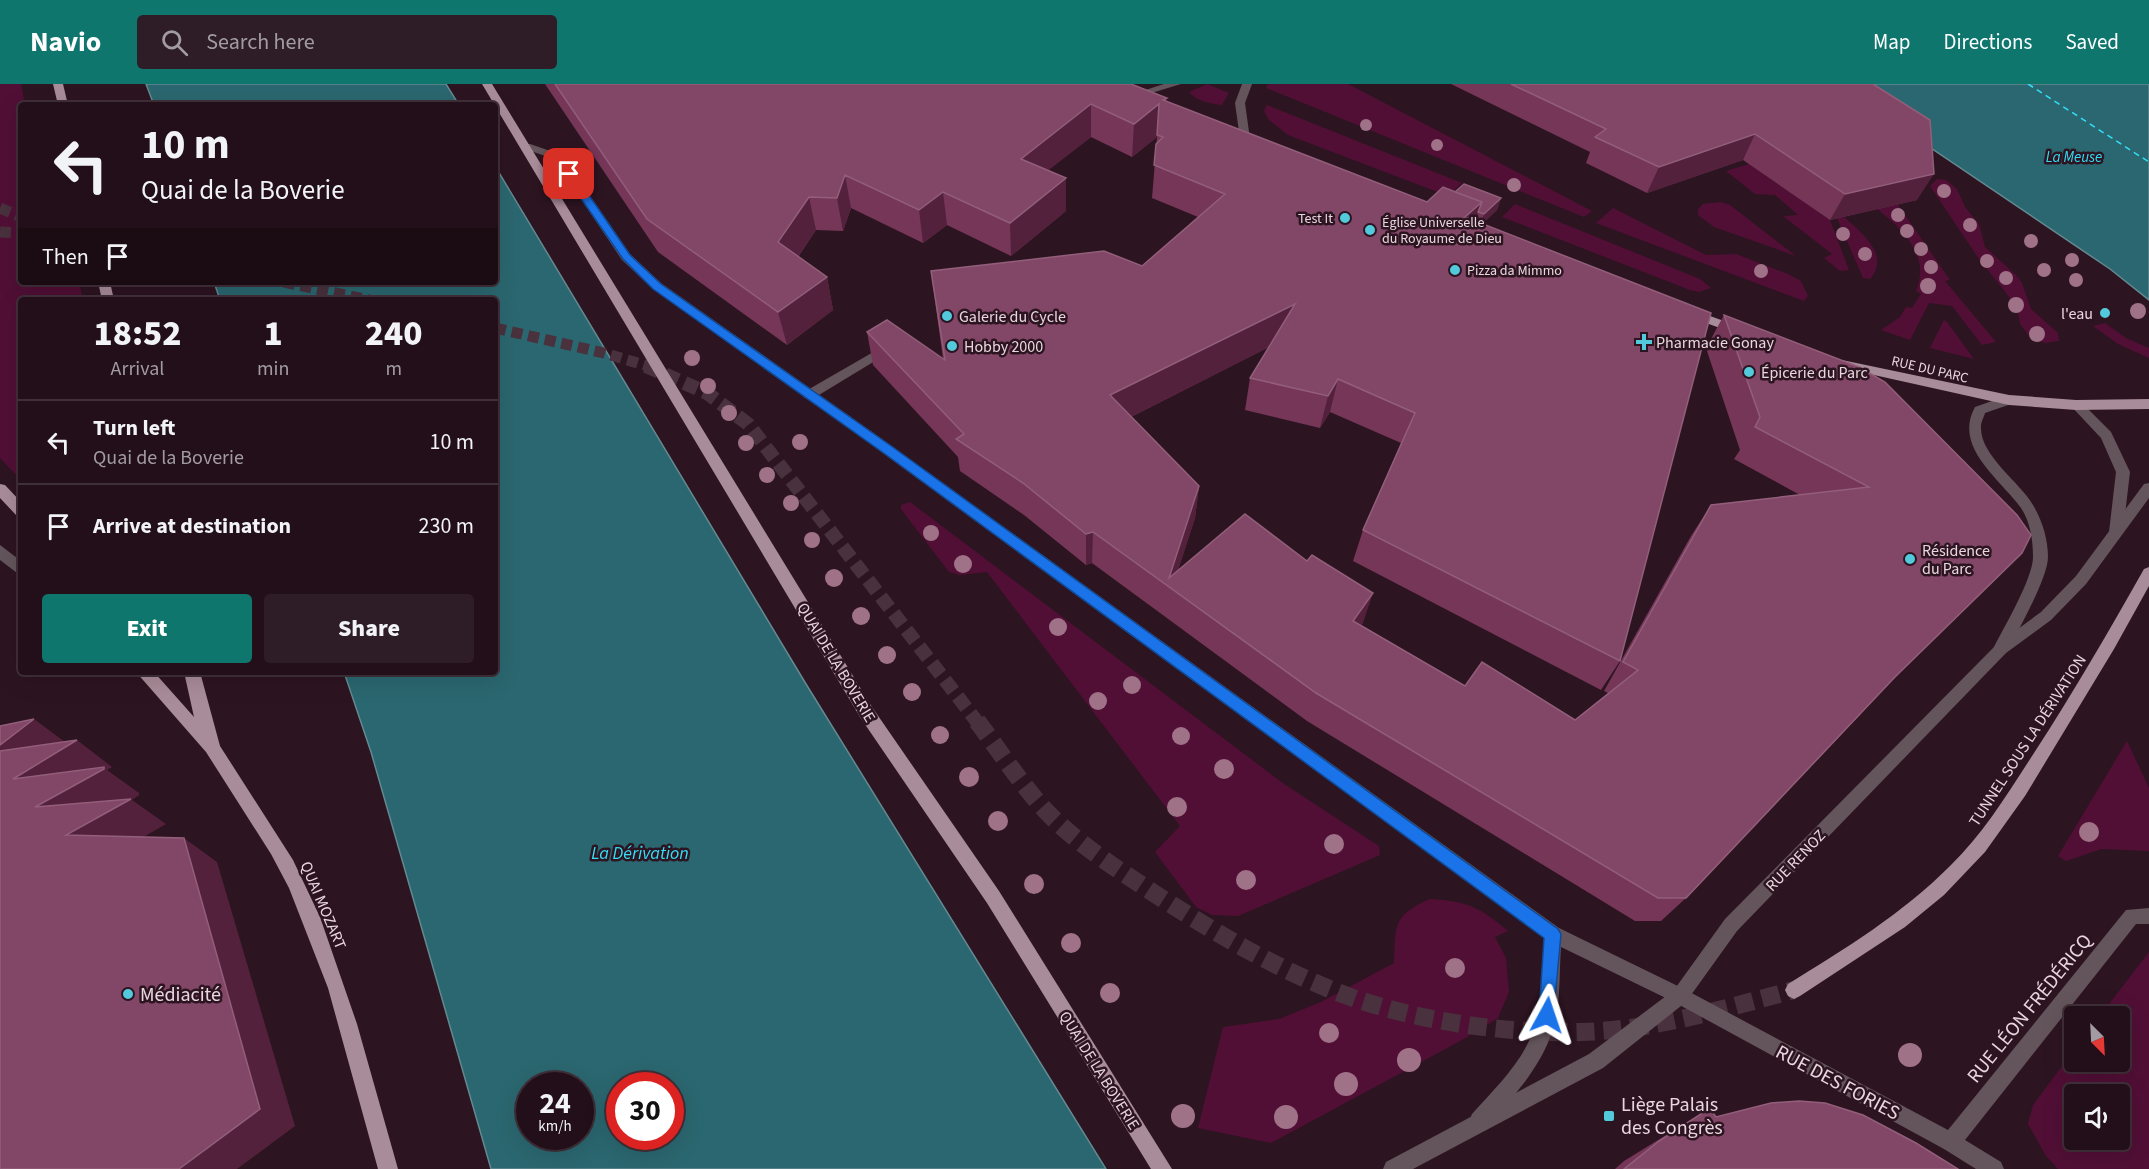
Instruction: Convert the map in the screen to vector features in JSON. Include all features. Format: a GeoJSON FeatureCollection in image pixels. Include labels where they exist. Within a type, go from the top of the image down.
{"type":"FeatureCollection","features":[{"type":"Feature","properties":{"kind":"main road"},"geometry":{"type":"LineString","coordinates":[[58,84],[62,102]]}},
{"type":"Feature","properties":{"kind":"main road","name":"QUAI DE LA BOVERIE"},"geometry":{"type":"LineString","coordinates":[[487,84],[866,712],[993,897],[1162,1169]]}},
{"type":"Feature","properties":{"kind":"main road"},"geometry":{"type":"LineString","coordinates":[[1131,93],[1157,104]]}},
{"type":"Feature","properties":{"kind":"main road"},"geometry":{"type":"LineString","coordinates":[[1682,309],[1748,335]]}},
{"type":"Feature","properties":{"kind":"main road","name":"RUE DU PARC"},"geometry":{"type":"LineString","coordinates":[[1832,361],[2009,400],[2076,405],[2149,404]]}},
{"type":"Feature","properties":{"kind":"main road"},"geometry":{"type":"LineString","coordinates":[[0,489],[18,508]]}},
{"type":"Feature","properties":{"kind":"main road","name":"TUNNEL SOUS LA DÉRIVATION"},"geometry":{"type":"LineString","coordinates":[[1794,990],[1859,951],[1903,918],[1957,872],[1975,851],[2008,808],[2056,732],[2149,573]]}},
{"type":"Feature","properties":{"kind":"main road"},"geometry":{"type":"LineString","coordinates":[[147,675],[213,749]]}},
{"type":"Feature","properties":{"kind":"main road","name":"QUAI MOZART"},"geometry":{"type":"LineString","coordinates":[[193,675],[213,749],[285,863],[316,929],[342,1001],[388,1169]]}},
{"type":"Feature","properties":{"kind":"street"},"geometry":{"type":"LineString","coordinates":[[1131,93],[1176,84]]}},
{"type":"Feature","properties":{"kind":"street"},"geometry":{"type":"LineString","coordinates":[[1245,139],[1240,103],[1247,84]]}},
{"type":"Feature","properties":{"kind":"street"},"geometry":{"type":"LineString","coordinates":[[526,146],[558,157],[626,257],[657,286],[1553,934],[1680,996]]}},
{"type":"Feature","properties":{"kind":"street"},"geometry":{"type":"LineString","coordinates":[[809,395],[893,344]]}},
{"type":"Feature","properties":{"kind":"street"},"geometry":{"type":"LineString","coordinates":[[2001,649],[2026,601],[2041,559],[2036,524],[2027,506],[1987,459],[1978,443],[1974,426],[1980,410],[2009,400]]}},
{"type":"Feature","properties":{"kind":"street"},"geometry":{"type":"LineString","coordinates":[[2076,405],[2106,435],[2123,472],[2116,532]]}},
{"type":"Feature","properties":{"kind":"street","name":"RUE RENOZ"},"geometry":{"type":"LineString","coordinates":[[1393,1169],[1420,1161],[1479,1121],[1596,1061],[1680,996],[1731,925],[2001,649],[2053,609],[2081,580],[2149,488]]}},
{"type":"Feature","properties":{"kind":"street"},"geometry":{"type":"LineString","coordinates":[[0,550],[18,567]]}},
{"type":"Feature","properties":{"kind":"street","name":"RUE LÉON FRÉDÉRICQ"},"geometry":{"type":"LineString","coordinates":[[1951,1142],[2132,916],[2149,916]]}},
{"type":"Feature","properties":{"kind":"street"},"geometry":{"type":"LineString","coordinates":[[1479,1121],[1521,1072],[1539,1043],[1547,1015],[1553,934]]}},
{"type":"Feature","properties":{"kind":"street","name":"RUE DES FORIES"},"geometry":{"type":"LineString","coordinates":[[1680,996],[1951,1142],[1994,1169]]}},
{"type":"Feature","properties":{"kind":"shaded area"},"geometry":{"type":"Polygon","coordinates":[[[0,84],[21,84],[24,102],[18,102],[18,285],[80,285],[82,297],[18,297],[18,477],[0,458],[0,84]]]}},
{"type":"Feature","properties":{"kind":"shaded area"},"geometry":{"type":"Polygon","coordinates":[[[1207,84],[1229,93],[1222,105],[1200,100],[1189,92],[1207,84]]]}},
{"type":"Feature","properties":{"kind":"shaded area"},"geometry":{"type":"Polygon","coordinates":[[[1268,84],[1348,84],[1592,211],[1584,217],[1266,88],[1268,84]]]}},
{"type":"Feature","properties":{"kind":"shaded area"},"geometry":{"type":"Polygon","coordinates":[[[1267,105],[1462,183],[1448,196],[1288,135],[1269,120],[1264,111],[1267,105]]]}},
{"type":"Feature","properties":{"kind":"shaded area"},"geometry":{"type":"Polygon","coordinates":[[[1749,164],[1830,220],[1849,270],[1840,271],[1824,258],[1832,254],[1783,216],[1798,215],[1775,195],[1755,194],[1726,171],[1749,164]]]}},
{"type":"Feature","properties":{"kind":"shaded area"},"geometry":{"type":"Polygon","coordinates":[[[1937,179],[1946,180],[1957,189],[1965,207],[1979,224],[1985,247],[2016,275],[2022,283],[2031,309],[2058,333],[2059,341],[2045,343],[2030,337],[2020,324],[2018,312],[2007,294],[1979,259],[1930,186],[1937,179]]]}},
{"type":"Feature","properties":{"kind":"shaded area"},"geometry":{"type":"Polygon","coordinates":[[[1894,199],[1950,280],[1945,281],[1996,342],[1982,345],[1952,306],[1929,303],[1910,340],[1881,330],[1900,317],[1906,307],[1912,308],[1921,294],[1916,291],[1920,278],[1917,254],[1904,234],[1876,208],[1894,199]]]}},
{"type":"Feature","properties":{"kind":"shaded area"},"geometry":{"type":"Polygon","coordinates":[[[1721,202],[1730,205],[1796,256],[1714,227],[1698,215],[1698,209],[1703,204],[1721,202]]]}},
{"type":"Feature","properties":{"kind":"shaded area"},"geometry":{"type":"Polygon","coordinates":[[[1515,204],[1700,279],[1711,288],[1699,292],[1690,290],[1502,217],[1515,204]]]}},
{"type":"Feature","properties":{"kind":"shaded area"},"geometry":{"type":"Polygon","coordinates":[[[1613,208],[1706,255],[1736,254],[1788,274],[1801,281],[1808,296],[1804,301],[1596,223],[1613,208]]]}},
{"type":"Feature","properties":{"kind":"shaded area"},"geometry":{"type":"Polygon","coordinates":[[[1844,217],[1865,237],[1875,253],[1876,270],[1870,279],[1863,278],[1837,218],[1844,217]]]}},
{"type":"Feature","properties":{"kind":"shaded area"},"geometry":{"type":"Polygon","coordinates":[[[1944,320],[1947,322],[1974,359],[1930,348],[1944,320]]]}},
{"type":"Feature","properties":{"kind":"shaded area"},"geometry":{"type":"Polygon","coordinates":[[[2105,323],[2126,338],[2149,348],[2149,358],[2118,344],[2093,326],[2105,323]]]}},
{"type":"Feature","properties":{"kind":"shaded area"},"geometry":{"type":"Polygon","coordinates":[[[910,502],[1284,784],[1379,846],[1380,855],[1238,916],[1212,915],[1196,907],[1155,852],[1180,826],[987,572],[960,575],[949,572],[901,509],[901,505],[910,502]]]}},
{"type":"Feature","properties":{"kind":"shaded area"},"geometry":{"type":"Polygon","coordinates":[[[2127,741],[2149,788],[2149,851],[2101,849],[2066,861],[2058,856],[2127,741]]]}},
{"type":"Feature","properties":{"kind":"shaded area"},"geometry":{"type":"Polygon","coordinates":[[[1430,899],[1453,901],[1472,907],[1489,916],[1508,931],[1495,937],[1506,958],[1509,992],[1498,1018],[1462,1040],[1271,1143],[1198,1128],[1223,1027],[1279,1019],[1321,1002],[1394,963],[1398,923],[1409,911],[1430,899]]]}},
{"type":"Feature","properties":{"kind":"shaded area"},"geometry":{"type":"Polygon","coordinates":[[[2149,952],[2149,1169],[2058,1169],[2046,1156],[2028,1124],[2033,1105],[2064,1063],[2064,1072],[2130,1072],[2130,1006],[2107,1006],[2149,952]]]}},
{"type":"Feature","properties":{"kind":"water"},"geometry":{"type":"Polygon","coordinates":[[[146,84],[446,84],[457,102],[153,102],[146,84]]]}},
{"type":"Feature","properties":{"kind":"water","name":"La Meuse"},"geometry":{"type":"Polygon","coordinates":[[[1836,84],[2149,84],[2149,300],[2110,269],[1836,84]]]}},
{"type":"Feature","properties":{"kind":"water","name":"La Dérivation"},"geometry":{"type":"Polygon","coordinates":[[[498,171],[806,684],[1106,1169],[491,1169],[371,752],[345,675],[498,675],[498,297],[219,297],[215,285],[498,285],[498,171]]]}},
{"type":"Feature","properties":{"kind":"building"},"geometry":{"type":"Polygon","coordinates":[[[555,84],[1131,84],[1167,98],[1163,100],[1427,202],[1443,187],[1482,202],[1465,217],[1711,313],[1620,661],[1363,530],[1415,413],[1338,379],[1328,396],[1250,378],[1295,304],[1110,395],[1199,486],[1169,578],[1245,514],[1307,561],[1312,555],[1373,593],[1353,621],[1465,686],[1482,662],[1575,720],[1638,670],[1623,662],[1711,505],[1869,487],[1755,427],[1760,417],[1724,315],[1859,367],[1885,382],[2017,515],[2031,535],[2022,553],[1894,678],[1686,898],[1658,898],[1316,693],[1093,532],[1086,534],[1023,483],[956,439],[964,434],[867,332],[887,320],[945,360],[931,271],[1104,251],[1142,266],[1225,194],[1154,165],[1156,144],[1163,137],[1157,135],[1159,104],[1134,124],[1091,104],[1021,159],[1066,178],[1010,223],[943,192],[919,210],[845,175],[837,198],[809,197],[778,242],[827,277],[778,312],[647,219],[555,84]]]}},
{"type":"Feature","properties":{"kind":"building"},"geometry":{"type":"Polygon","coordinates":[[[1511,84],[1873,84],[1930,120],[1934,174],[1845,194],[1755,134],[1659,167],[1595,137],[1606,129],[1511,84]]]}},
{"type":"Feature","properties":{"kind":"building"},"geometry":{"type":"Polygon","coordinates":[[[1464,184],[1501,198],[1484,214],[1478,212],[1482,202],[1455,192],[1464,184]]]}},
{"type":"Feature","properties":{"kind":"building"},"geometry":{"type":"Polygon","coordinates":[[[34,719],[0,745],[0,726],[34,719]]]}},
{"type":"Feature","properties":{"kind":"building","name":"Médiacité"},"geometry":{"type":"Polygon","coordinates":[[[77,740],[13,779],[104,767],[35,807],[131,799],[66,835],[184,838],[260,1109],[179,1169],[0,1169],[0,751],[77,740]]]}},
{"type":"Feature","properties":{"kind":"building"},"geometry":{"type":"Polygon","coordinates":[[[1799,1101],[1825,1103],[1863,1115],[1916,1143],[1958,1169],[1624,1169],[1659,1141],[1710,1108],[1716,1117],[1771,1103],[1799,1101]]]}},
{"type":"Feature","properties":{"kind":"ferry route"},"geometry":{"type":"LineString","coordinates":[[2028,84],[2149,162]]}},
{"type":"Feature","properties":{"kind":"tunnel"},"geometry":{"type":"LineString","coordinates":[[0,208],[18,216]]}},
{"type":"Feature","properties":{"kind":"tunnel"},"geometry":{"type":"LineString","coordinates":[[0,232],[18,233]]}},
{"type":"Feature","properties":{"kind":"tunnel"},"geometry":{"type":"LineString","coordinates":[[298,285],[355,297]]}},
{"type":"Feature","properties":{"kind":"tunnel"},"geometry":{"type":"LineString","coordinates":[[498,329],[604,353],[651,367]]}},
{"type":"Feature","properties":{"kind":"tunnel"},"geometry":{"type":"LineString","coordinates":[[646,366],[707,393],[748,424],[978,723]]}},
{"type":"Feature","properties":{"kind":"tunnel"},"geometry":{"type":"LineString","coordinates":[[977,721],[1036,800],[1070,834],[1097,855],[1228,939],[1278,966],[1356,999],[1410,1014],[1467,1025],[1525,1031],[1581,1032],[1662,1023],[1794,990]]}},
{"type":"Feature","properties":{"kind":"place","name":"Test It"},"geometry":{"type":"Point","coordinates":[1345,218]}},
{"type":"Feature","properties":{"kind":"place","name":"Église Universelle du Royaume de Dieu"},"geometry":{"type":"Point","coordinates":[1370,230]}},
{"type":"Feature","properties":{"kind":"place","name":"Pizza da Mimmo"},"geometry":{"type":"Point","coordinates":[1455,270]}},
{"type":"Feature","properties":{"kind":"place","name":"l'eau"},"geometry":{"type":"Point","coordinates":[2105,313]}},
{"type":"Feature","properties":{"kind":"place","name":"Galerie du Cycle"},"geometry":{"type":"Point","coordinates":[947,316]}},
{"type":"Feature","properties":{"kind":"place","name":"Pharmacie Gonay"},"geometry":{"type":"Point","coordinates":[1644,342]}},
{"type":"Feature","properties":{"kind":"place","name":"Hobby 2000"},"geometry":{"type":"Point","coordinates":[952,346]}},
{"type":"Feature","properties":{"kind":"place","name":"Épicerie du Parc"},"geometry":{"type":"Point","coordinates":[1749,372]}},
{"type":"Feature","properties":{"kind":"place","name":"Résidence du Parc"},"geometry":{"type":"Point","coordinates":[1910,559]}},
{"type":"Feature","properties":{"kind":"place","name":"Médiacité"},"geometry":{"type":"Point","coordinates":[128,994]}},
{"type":"Feature","properties":{"kind":"place","name":"Liège Palais des Congrès"},"geometry":{"type":"Point","coordinates":[1609,1116]}},
{"type":"Feature","properties":{"kind":"route"},"geometry":{"type":"LineString","coordinates":[[569,174],[626,257],[657,286],[889,451],[1553,934],[1547,1015]]}}]}
